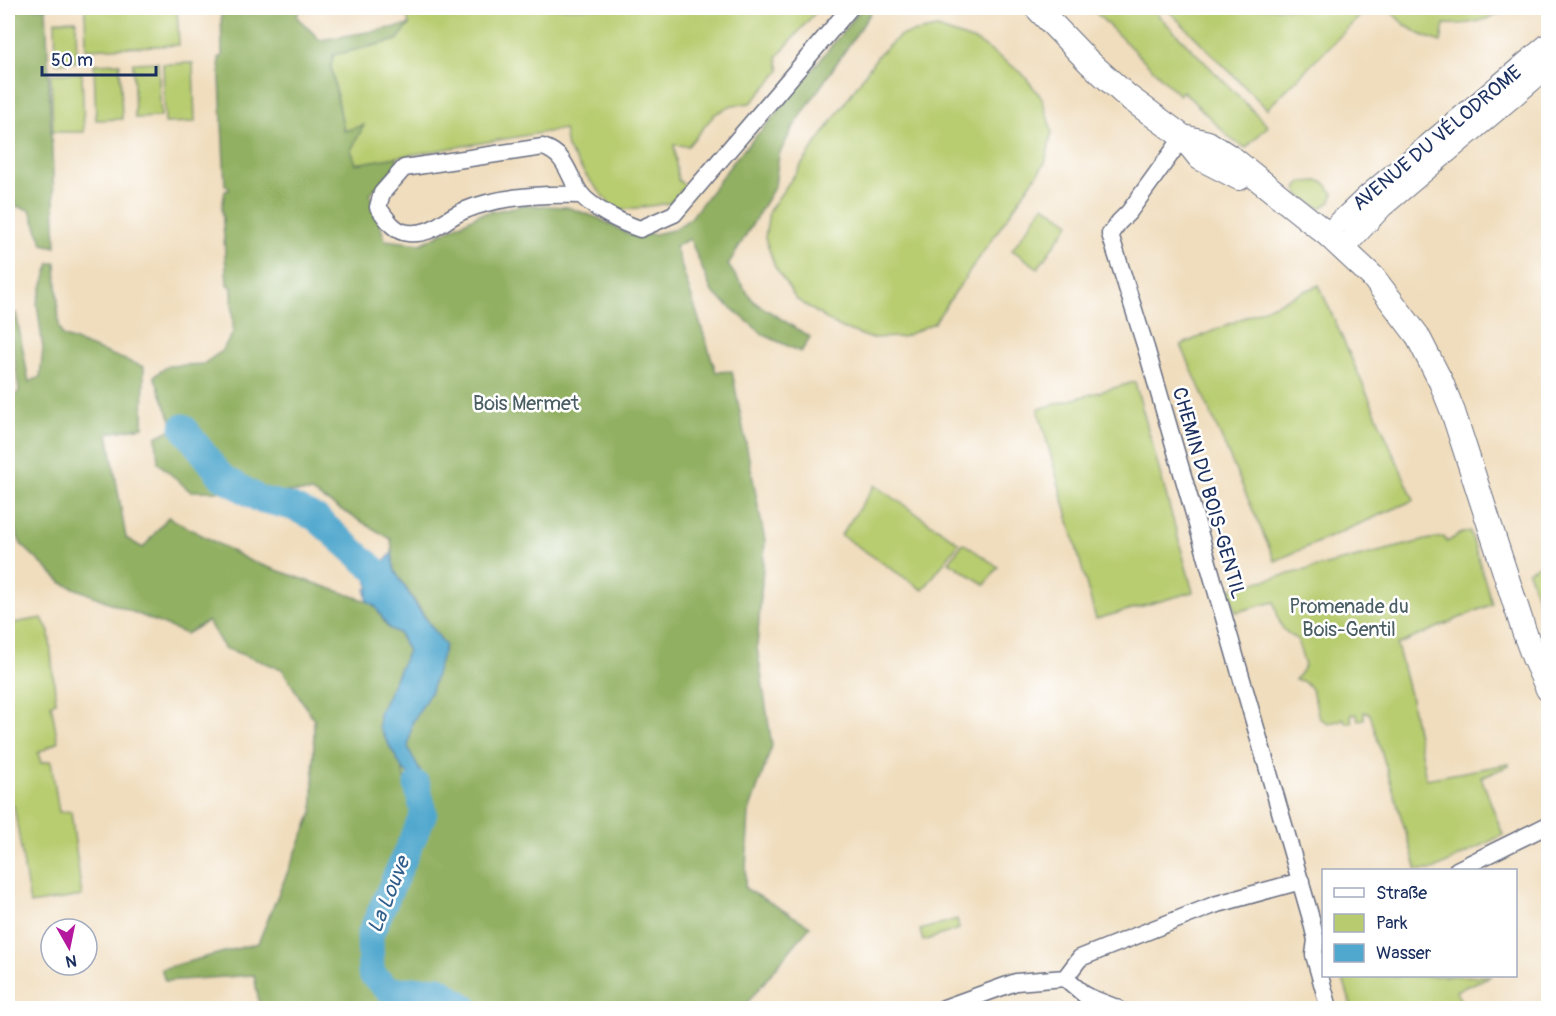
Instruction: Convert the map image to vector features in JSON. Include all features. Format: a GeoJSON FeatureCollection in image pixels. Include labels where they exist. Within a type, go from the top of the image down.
{"type":"FeatureCollection","features":[{"type":"Feature","properties":{"kind":"main road"},"geometry":{"type":"LineString","coordinates":[[1036,8],[1089,62],[1127,96],[1184,137],[1194,153],[1226,172],[1270,190],[1335,242],[1373,277],[1407,320],[1441,382],[1464,444],[1524,631],[1548,689]]}},
{"type":"Feature","properties":{"kind":"street"},"geometry":{"type":"LineString","coordinates":[[581,195],[547,194],[492,202],[462,211],[433,231],[407,233],[390,225],[378,207],[382,193],[404,168],[543,147],[554,151],[561,158],[581,195],[617,221],[640,229],[674,214],[850,8]]}},
{"type":"Feature","properties":{"kind":"street","name":"AVENUE DU VÉLODROME"},"geometry":{"type":"LineString","coordinates":[[1335,242],[1367,196],[1548,44]]}},
{"type":"Feature","properties":{"kind":"street","name":"AVENUE DU VÉLODROME"},"geometry":{"type":"LineString","coordinates":[[1335,242],[1382,207],[1548,67]]}},
{"type":"Feature","properties":{"kind":"street","name":"CHEMIN DU BOIS-GENTIL"},"geometry":{"type":"LineString","coordinates":[[1184,137],[1130,212],[1110,234],[1146,348],[1301,881],[1320,938],[1314,955],[1329,1008]]}},
{"type":"Feature","properties":{"kind":"street"},"geometry":{"type":"LineString","coordinates":[[1459,869],[1548,825]]}},
{"type":"Feature","properties":{"kind":"street"},"geometry":{"type":"LineString","coordinates":[[1065,978],[1080,958],[1214,905],[1301,881]]}},
{"type":"Feature","properties":{"kind":"street"},"geometry":{"type":"LineString","coordinates":[[944,1008],[1016,982],[1065,978],[1086,996],[1118,1008]]}},
{"type":"Feature","properties":{"kind":"green space"},"geometry":{"type":"Polygon","coordinates":[[[8,8],[46,8],[56,247],[43,244],[30,210],[16,206],[8,190],[8,8]]]}},
{"type":"Feature","properties":{"kind":"green space"},"geometry":{"type":"Polygon","coordinates":[[[85,8],[177,8],[179,45],[86,49],[85,8]]]}},
{"type":"Feature","properties":{"kind":"green space","name":"Bois Mermet"},"geometry":{"type":"Polygon","coordinates":[[[221,8],[300,8],[297,17],[320,40],[409,25],[397,40],[333,55],[331,67],[344,131],[364,125],[351,150],[356,164],[397,157],[398,163],[370,194],[385,240],[421,244],[480,214],[524,205],[567,207],[598,218],[628,234],[654,234],[673,230],[691,218],[737,157],[777,113],[862,8],[874,8],[792,129],[779,155],[775,186],[728,265],[754,302],[810,337],[801,352],[764,335],[712,292],[690,239],[675,246],[716,372],[732,371],[765,541],[757,647],[772,746],[749,812],[745,888],[810,926],[743,1008],[260,1008],[254,975],[165,981],[161,969],[258,943],[313,811],[314,720],[282,669],[224,648],[208,621],[186,634],[62,583],[21,544],[8,513],[8,403],[19,391],[8,314],[16,313],[29,382],[40,377],[43,349],[37,303],[50,263],[56,263],[59,326],[62,336],[144,367],[143,427],[108,433],[126,538],[143,548],[168,517],[250,561],[367,601],[375,606],[388,628],[398,633],[408,651],[379,714],[379,727],[402,768],[407,791],[419,803],[415,818],[427,829],[434,812],[432,795],[408,748],[412,723],[431,691],[444,645],[394,570],[391,539],[311,492],[190,491],[158,463],[156,437],[174,428],[154,376],[168,366],[203,364],[222,351],[233,333],[232,290],[231,286],[227,285],[222,207],[225,191],[229,190],[228,186],[225,186],[219,57],[222,57],[221,8]]]}},
{"type":"Feature","properties":{"kind":"green space"},"geometry":{"type":"Polygon","coordinates":[[[432,8],[819,8],[777,57],[780,71],[751,103],[732,105],[715,114],[688,146],[674,145],[678,180],[686,186],[670,203],[616,211],[588,178],[567,148],[564,129],[356,164],[351,150],[363,126],[344,132],[331,67],[333,55],[397,40],[409,25],[407,12],[432,8]]]}},
{"type":"Feature","properties":{"kind":"green space"},"geometry":{"type":"Polygon","coordinates":[[[1091,8],[1151,8],[1268,126],[1246,148],[1232,140],[1183,91],[1179,95],[1091,8]]]}},
{"type":"Feature","properties":{"kind":"green space"},"geometry":{"type":"Polygon","coordinates":[[[1166,8],[1368,8],[1267,109],[1166,8]]]}},
{"type":"Feature","properties":{"kind":"green space"},"geometry":{"type":"Polygon","coordinates":[[[1388,8],[1511,8],[1479,21],[1444,24],[1441,42],[1412,30],[1388,8]]]}},
{"type":"Feature","properties":{"kind":"green space"},"geometry":{"type":"Polygon","coordinates":[[[76,20],[77,62],[56,63],[55,21],[76,20]]]}},
{"type":"Feature","properties":{"kind":"green space"},"geometry":{"type":"Polygon","coordinates":[[[937,28],[978,42],[1022,73],[1042,98],[1052,132],[1045,163],[934,323],[903,337],[870,338],[837,326],[796,299],[775,267],[765,238],[769,211],[879,54],[901,35],[937,28]]]}},
{"type":"Feature","properties":{"kind":"green space"},"geometry":{"type":"Polygon","coordinates":[[[158,62],[161,117],[135,118],[133,63],[158,62]]]}},
{"type":"Feature","properties":{"kind":"green space"},"geometry":{"type":"Polygon","coordinates":[[[120,63],[122,119],[96,120],[94,64],[120,63]]]}},
{"type":"Feature","properties":{"kind":"green space"},"geometry":{"type":"Polygon","coordinates":[[[193,63],[195,122],[165,123],[163,64],[193,63]]]}},
{"type":"Feature","properties":{"kind":"green space"},"geometry":{"type":"Polygon","coordinates":[[[82,73],[84,132],[53,132],[51,74],[82,73]]]}},
{"type":"Feature","properties":{"kind":"green space"},"geometry":{"type":"Polygon","coordinates":[[[1320,181],[1327,184],[1333,194],[1331,202],[1320,208],[1300,196],[1296,189],[1301,182],[1320,181]]]}},
{"type":"Feature","properties":{"kind":"green space"},"geometry":{"type":"Polygon","coordinates":[[[1044,205],[1070,223],[1038,268],[1012,250],[1044,205]]]}},
{"type":"Feature","properties":{"kind":"green space"},"geometry":{"type":"Polygon","coordinates":[[[1319,285],[1414,500],[1275,561],[1181,345],[1319,285]]]}},
{"type":"Feature","properties":{"kind":"green space"},"geometry":{"type":"Polygon","coordinates":[[[1135,382],[1193,592],[1096,619],[1038,409],[1135,382]]]}},
{"type":"Feature","properties":{"kind":"green space"},"geometry":{"type":"Polygon","coordinates":[[[875,485],[959,543],[923,590],[841,535],[875,485]]]}},
{"type":"Feature","properties":{"kind":"green space","name":"Promenade du Bois-Gentil"},"geometry":{"type":"Polygon","coordinates":[[[1470,531],[1492,604],[1397,645],[1410,695],[1426,779],[1509,764],[1509,766],[1481,777],[1503,835],[1435,869],[1417,869],[1370,714],[1364,712],[1364,719],[1358,720],[1357,715],[1353,714],[1352,722],[1346,723],[1343,718],[1328,723],[1319,718],[1310,688],[1306,683],[1295,680],[1305,666],[1297,639],[1283,628],[1274,602],[1236,612],[1229,589],[1430,539],[1444,537],[1447,542],[1470,531]]]}},
{"type":"Feature","properties":{"kind":"green space"},"geometry":{"type":"Polygon","coordinates":[[[963,543],[998,567],[985,585],[949,562],[963,543]]]}},
{"type":"Feature","properties":{"kind":"green space"},"geometry":{"type":"Polygon","coordinates":[[[1548,560],[1548,629],[1528,571],[1548,560]]]}},
{"type":"Feature","properties":{"kind":"green space"},"geometry":{"type":"Polygon","coordinates":[[[42,618],[49,632],[56,702],[51,704],[58,742],[38,753],[41,763],[51,761],[59,812],[71,811],[82,896],[30,904],[14,806],[8,807],[8,624],[42,618]]]}},
{"type":"Feature","properties":{"kind":"green space"},"geometry":{"type":"Polygon","coordinates":[[[402,768],[417,785],[429,789],[433,809],[427,829],[415,818],[419,803],[407,791],[402,768]]]}},
{"type":"Feature","properties":{"kind":"green space"},"geometry":{"type":"Polygon","coordinates":[[[957,919],[959,929],[923,941],[920,930],[957,919]]]}},
{"type":"Feature","properties":{"kind":"green space"},"geometry":{"type":"Polygon","coordinates":[[[1342,977],[1489,977],[1456,991],[1464,1008],[1352,1008],[1342,977]]]}},
{"type":"Feature","properties":{"kind":"water"},"geometry":{"type":"Polygon","coordinates":[[[392,553],[394,570],[419,610],[445,645],[431,691],[412,723],[408,748],[429,789],[417,785],[402,768],[379,727],[379,714],[408,651],[399,633],[389,628],[375,606],[367,601],[366,594],[369,593],[366,593],[366,589],[369,589],[367,581],[392,553]]]}},
{"type":"Feature","properties":{"kind":"waterway","name":"La Louve"},"geometry":{"type":"LineString","coordinates":[[183,427],[221,476],[259,499],[292,507],[316,518],[375,570]]}},
{"type":"Feature","properties":{"kind":"waterway","name":"La Louve"},"geometry":{"type":"LineString","coordinates":[[417,785],[424,813],[370,935],[371,973],[389,991],[439,989],[466,1008]]}}]}
